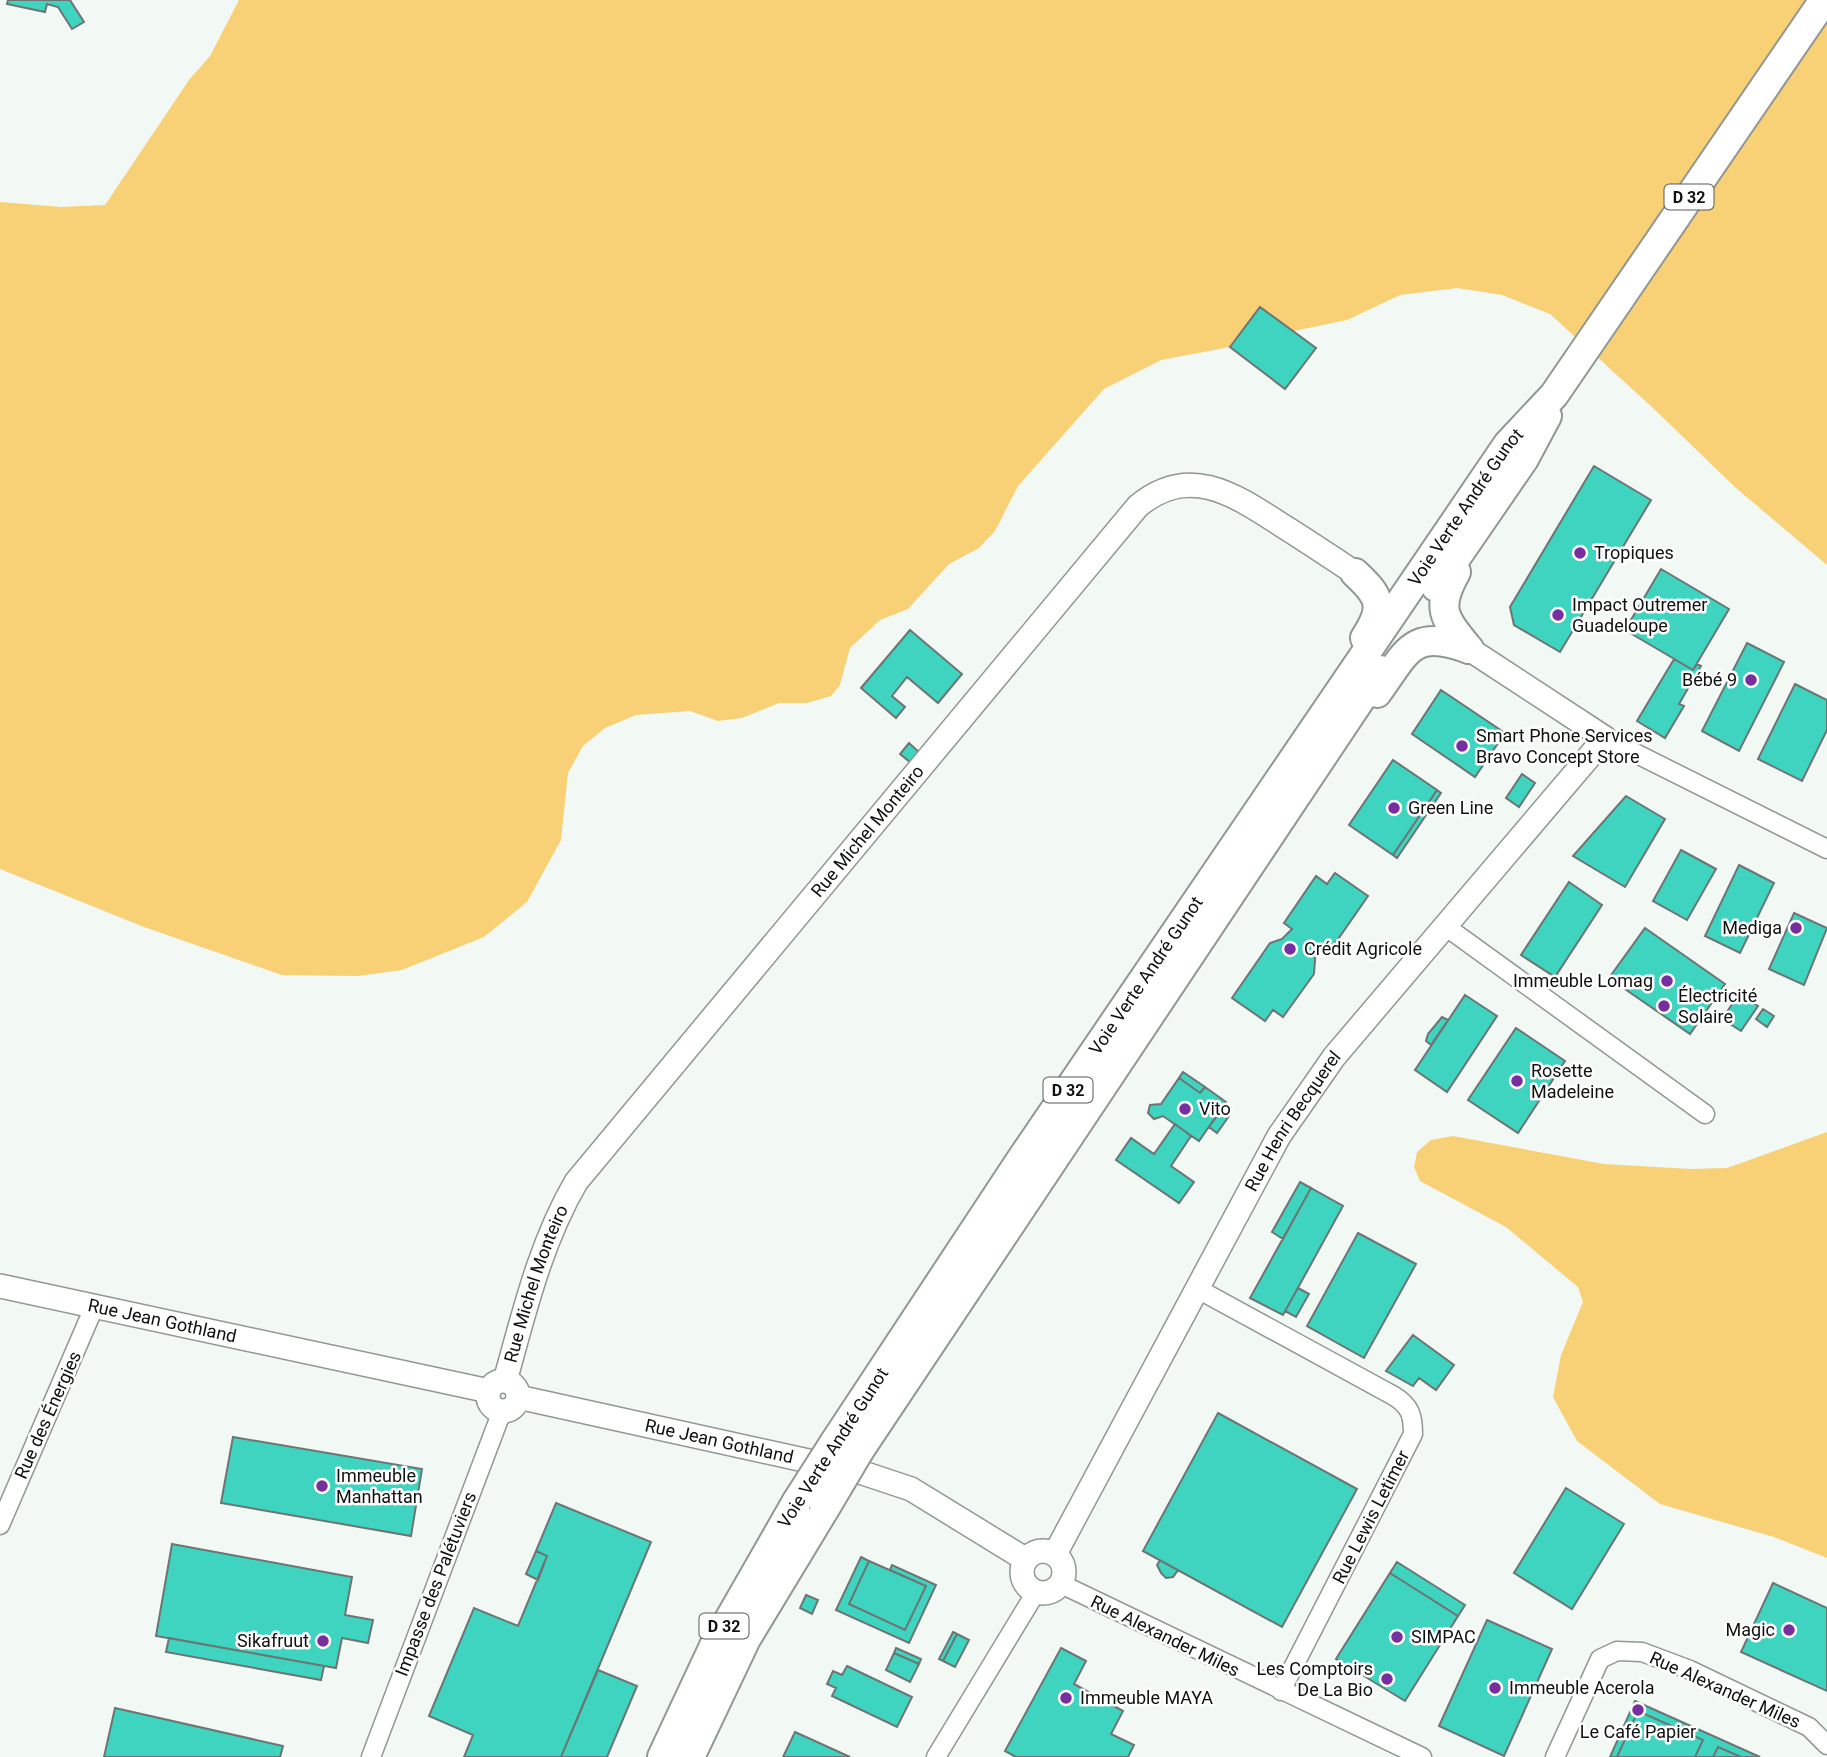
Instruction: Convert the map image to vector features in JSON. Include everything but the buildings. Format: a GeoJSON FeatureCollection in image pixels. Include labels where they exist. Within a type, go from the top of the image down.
{"type":"FeatureCollection","features":[{"type":"Feature","properties":{"kind":"main road","name":"Voie Verte André Gunot"},"geometry":{"type":"LineString","coordinates":[[662,1757],[714,1646],[811,1505],[1022,1158],[1314,749],[1463,531],[1524,459],[1544,423],[1554,395],[1824,0]]}},
{"type":"Feature","properties":{"kind":"main road"},"geometry":{"type":"LineString","coordinates":[[1355,573],[1386,581],[1407,578],[1463,531],[1468,552],[1445,593],[1443,606],[1451,626],[1469,649]]}},
{"type":"Feature","properties":{"kind":"main road"},"geometry":{"type":"LineString","coordinates":[[1355,573],[1375,595],[1378,617],[1310,722],[1314,749],[1346,738],[1415,645],[1436,639],[1469,649]]}},
{"type":"Feature","properties":{"kind":"main road","name":"Voie Verte André Gunot"},"geometry":{"type":"LineString","coordinates":[[690,1757],[811,1505]]}},
{"type":"Feature","properties":{"kind":"street","name":"Rue Michel Monteiro"},"geometry":{"type":"LineString","coordinates":[[503,1395],[539,1263],[550,1231],[576,1182],[1138,506],[1152,495],[1173,486],[1195,485],[1217,489],[1253,506],[1355,573]]}},
{"type":"Feature","properties":{"kind":"street"},"geometry":{"type":"LineString","coordinates":[[1469,649],[1605,738],[1827,849]]}},
{"type":"Feature","properties":{"kind":"street","name":"Rue Henri Becquerel"},"geometry":{"type":"LineString","coordinates":[[1055,1554],[1196,1289],[1302,1098],[1605,738]]}},
{"type":"Feature","properties":{"kind":"street"},"geometry":{"type":"LineString","coordinates":[[1445,926],[1705,1114]]}},
{"type":"Feature","properties":{"kind":"street","name":"Rue Jean Gothland"},"geometry":{"type":"LineString","coordinates":[[0,1286],[863,1473],[911,1489],[1025,1559]]}},
{"type":"Feature","properties":{"kind":"street","name":"Rue Lewis Letimer"},"geometry":{"type":"LineString","coordinates":[[1196,1289],[1394,1396],[1411,1411],[1413,1419],[1413,1434],[1281,1691]]}},
{"type":"Feature","properties":{"kind":"street","name":"Rue des Énergies"},"geometry":{"type":"LineString","coordinates":[[0,1525],[95,1306]]}},
{"type":"Feature","properties":{"kind":"street","name":"Impasse des Palétuviers"},"geometry":{"type":"LineString","coordinates":[[371,1757],[503,1395]]}},
{"type":"Feature","properties":{"kind":"street"},"geometry":{"type":"LineString","coordinates":[[1042,1551],[1055,1554],[1063,1565],[1061,1584],[1050,1592],[1036,1592],[1022,1578],[1025,1559],[1042,1551]]}},
{"type":"Feature","properties":{"kind":"street","name":"Rue Alexander Miles"},"geometry":{"type":"LineString","coordinates":[[1061,1584],[1422,1757]]}},
{"type":"Feature","properties":{"kind":"street"},"geometry":{"type":"LineString","coordinates":[[936,1757],[1036,1592]]}},
{"type":"Feature","properties":{"kind":"street","name":"Rue Alexander Miles"},"geometry":{"type":"LineString","coordinates":[[1555,1757],[1600,1659],[1617,1651],[1642,1652],[1690,1670],[1809,1727],[1827,1745]]}},
{"type":"Feature","properties":{"kind":"shaded area"},"geometry":{"type":"Polygon","coordinates":[[[239,0],[1827,0],[1827,565],[1736,488],[1550,314],[1502,295],[1457,288],[1400,295],[1347,320],[1294,331],[1260,307],[1230,347],[1161,360],[1104,389],[1018,486],[995,531],[979,548],[949,564],[908,609],[880,620],[850,648],[840,685],[831,696],[807,703],[779,703],[742,718],[718,721],[690,711],[636,715],[605,728],[583,746],[568,773],[561,840],[527,902],[484,937],[402,970],[358,976],[282,975],[144,927],[0,869],[0,202],[61,207],[105,205],[189,80],[210,56],[239,0]]]}},
{"type":"Feature","properties":{"kind":"shaded area"},"geometry":{"type":"Polygon","coordinates":[[[1827,1132],[1827,1558],[1774,1537],[1660,1504],[1577,1441],[1553,1397],[1561,1355],[1583,1302],[1578,1287],[1506,1227],[1420,1181],[1414,1167],[1417,1152],[1431,1140],[1453,1136],[1604,1164],[1691,1169],[1727,1168],[1827,1132]]]}},
{"type":"Feature","properties":{"kind":"place","name":"Tropiques"},"geometry":{"type":"Point","coordinates":[1580,553]}},
{"type":"Feature","properties":{"kind":"place","name":"Impact Outremer Guadeloupe"},"geometry":{"type":"Point","coordinates":[1558,615]}},
{"type":"Feature","properties":{"kind":"place","name":"Bébé 9"},"geometry":{"type":"Point","coordinates":[1751,680]}},
{"type":"Feature","properties":{"kind":"place","name":"Smart Phone Services Bravo Concept Store"},"geometry":{"type":"Point","coordinates":[1462,746]}},
{"type":"Feature","properties":{"kind":"place","name":"Green Line"},"geometry":{"type":"Point","coordinates":[1394,808]}},
{"type":"Feature","properties":{"kind":"place","name":"Mediga"},"geometry":{"type":"Point","coordinates":[1796,928]}},
{"type":"Feature","properties":{"kind":"place","name":"Crédit Agricole"},"geometry":{"type":"Point","coordinates":[1290,949]}},
{"type":"Feature","properties":{"kind":"place","name":"Immeuble Lomag"},"geometry":{"type":"Point","coordinates":[1667,981]}},
{"type":"Feature","properties":{"kind":"place","name":"Électricité Solaire"},"geometry":{"type":"Point","coordinates":[1664,1006]}},
{"type":"Feature","properties":{"kind":"place","name":"Rosette Madeleine"},"geometry":{"type":"Point","coordinates":[1517,1081]}},
{"type":"Feature","properties":{"kind":"place","name":"Vito"},"geometry":{"type":"Point","coordinates":[1185,1109]}},
{"type":"Feature","properties":{"kind":"place","name":"Immeuble Manhattan"},"geometry":{"type":"Point","coordinates":[322,1486]}},
{"type":"Feature","properties":{"kind":"place","name":"Magic"},"geometry":{"type":"Point","coordinates":[1789,1630]}},
{"type":"Feature","properties":{"kind":"place","name":"SIMPAC"},"geometry":{"type":"Point","coordinates":[1397,1637]}},
{"type":"Feature","properties":{"kind":"place","name":"Sikafruut"},"geometry":{"type":"Point","coordinates":[323,1641]}},
{"type":"Feature","properties":{"kind":"place","name":"Les Comptoirs De La Bio"},"geometry":{"type":"Point","coordinates":[1387,1679]}},
{"type":"Feature","properties":{"kind":"place","name":"Immeuble Acerola"},"geometry":{"type":"Point","coordinates":[1495,1688]}},
{"type":"Feature","properties":{"kind":"place","name":"Immeuble MAYA"},"geometry":{"type":"Point","coordinates":[1066,1698]}},
{"type":"Feature","properties":{"kind":"place","name":"Le Café Papier"},"geometry":{"type":"Point","coordinates":[1638,1710]}}]}
